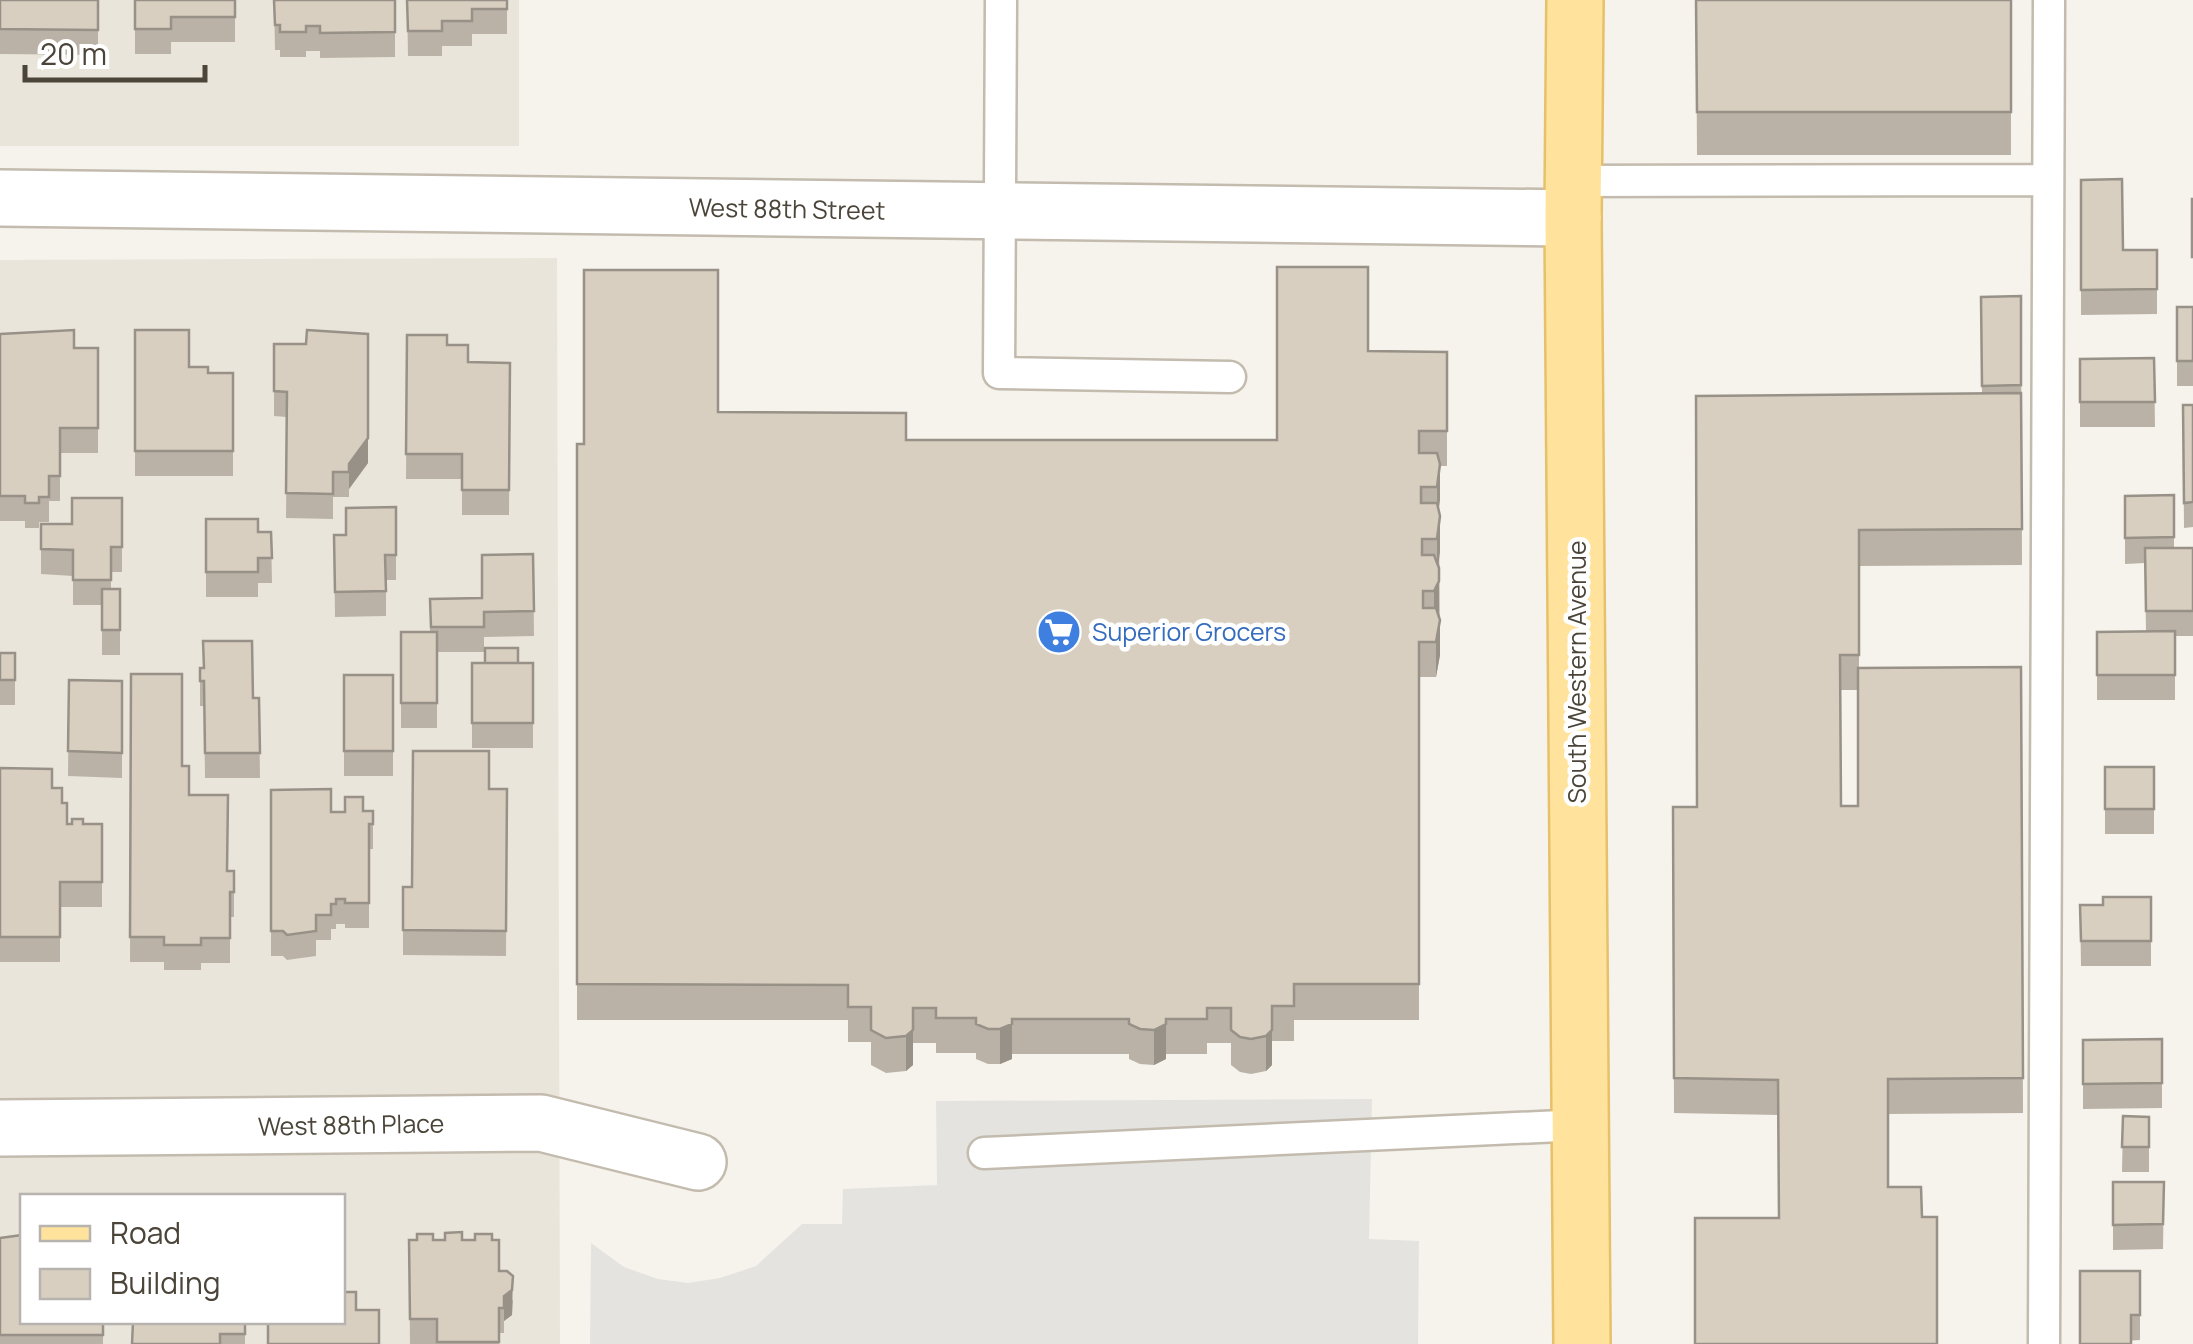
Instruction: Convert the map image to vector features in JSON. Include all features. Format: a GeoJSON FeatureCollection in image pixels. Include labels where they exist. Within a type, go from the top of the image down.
{"type":"FeatureCollection","features":[{"type":"Feature","properties":{"kind":"main road","name":"South Western Avenue"},"geometry":{"type":"LineString","coordinates":[[1575,0],[1573,200],[1582,1344]]}},
{"type":"Feature","properties":{"kind":"street","name":"West 88th Street"},"geometry":{"type":"LineString","coordinates":[[0,198],[999,211],[1573,200]]}},
{"type":"Feature","properties":{"kind":"street","name":"West 88th Place"},"geometry":{"type":"LineString","coordinates":[[0,1128],[542,1123],[698,1162]]}},
{"type":"Feature","properties":{"kind":"lane"},"geometry":{"type":"LineString","coordinates":[[1001,0],[999,373],[1230,377]]}},
{"type":"Feature","properties":{"kind":"lane"},"geometry":{"type":"LineString","coordinates":[[2044,1344],[2049,0]]}},
{"type":"Feature","properties":{"kind":"lane"},"geometry":{"type":"LineString","coordinates":[[1573,200],[2048,180]]}},
{"type":"Feature","properties":{"kind":"lane"},"geometry":{"type":"LineString","coordinates":[[984,1153],[1581,1125]]}},
{"type":"Feature","properties":{"kind":"shaded area"},"geometry":{"type":"Polygon","coordinates":[[[0,0],[519,0],[519,146],[0,146],[0,0]]]}},
{"type":"Feature","properties":{"kind":"shaded area"},"geometry":{"type":"Polygon","coordinates":[[[557,258],[560,1344],[0,1344],[0,260],[557,258]]]}},
{"type":"Feature","properties":{"kind":"shaded area"},"geometry":{"type":"Polygon","coordinates":[[[1372,1099],[1369,1239],[1419,1241],[1418,1344],[590,1344],[591,1243],[624,1267],[658,1279],[688,1283],[756,1266],[802,1224],[842,1224],[843,1189],[937,1185],[936,1101],[1372,1099]]]}},
{"type":"Feature","properties":{"kind":"building"},"geometry":{"type":"Polygon","coordinates":[[[0,0],[98,0],[98,30],[0,29],[0,0]]]}},
{"type":"Feature","properties":{"kind":"building"},"geometry":{"type":"Polygon","coordinates":[[[135,0],[235,0],[235,17],[171,17],[171,29],[135,29],[135,0]]]}},
{"type":"Feature","properties":{"kind":"building"},"geometry":{"type":"Polygon","coordinates":[[[274,0],[395,0],[395,32],[320,33],[320,26],[306,26],[306,32],[280,32],[280,25],[275,25],[274,0]]]}},
{"type":"Feature","properties":{"kind":"building"},"geometry":{"type":"Polygon","coordinates":[[[407,0],[507,0],[507,9],[472,9],[472,21],[442,21],[442,31],[408,31],[407,0]]]}},
{"type":"Feature","properties":{"kind":"building"},"geometry":{"type":"Polygon","coordinates":[[[1696,0],[2011,0],[2011,112],[1697,112],[1696,0]]]}},
{"type":"Feature","properties":{"kind":"building"},"geometry":{"type":"Polygon","coordinates":[[[2122,179],[2123,250],[2157,250],[2157,289],[2081,290],[2081,180],[2122,179]]]}},
{"type":"Feature","properties":{"kind":"building"},"geometry":{"type":"Polygon","coordinates":[[[1277,267],[1368,267],[1368,351],[1447,352],[1447,431],[1419,431],[1419,453],[1437,453],[1440,464],[1437,487],[1421,487],[1421,503],[1437,503],[1440,516],[1437,539],[1422,539],[1422,555],[1434,555],[1439,568],[1434,591],[1423,591],[1423,608],[1436,608],[1440,620],[1436,642],[1419,642],[1419,984],[1294,984],[1294,1006],[1272,1006],[1272,1030],[1266,1036],[1251,1039],[1231,1030],[1231,1008],[1207,1008],[1207,1019],[1166,1019],[1166,1024],[1154,1030],[1140,1029],[1129,1024],[1129,1019],[1012,1019],[1012,1024],[1000,1029],[988,1029],[976,1024],[976,1018],[936,1018],[936,1008],[913,1008],[913,1030],[906,1036],[886,1038],[871,1030],[871,1007],[848,1007],[848,985],[577,984],[577,444],[584,444],[584,270],[718,270],[718,412],[906,413],[906,440],[1277,440],[1277,267]]]}},
{"type":"Feature","properties":{"kind":"building"},"geometry":{"type":"Polygon","coordinates":[[[2021,296],[2021,385],[1982,386],[1981,297],[2021,296]]]}},
{"type":"Feature","properties":{"kind":"building"},"geometry":{"type":"Polygon","coordinates":[[[2177,307],[2193,307],[2193,361],[2177,361],[2177,307]]]}},
{"type":"Feature","properties":{"kind":"building"},"geometry":{"type":"Polygon","coordinates":[[[74,330],[74,348],[98,348],[98,428],[60,428],[60,476],[49,476],[49,497],[39,497],[39,503],[25,503],[25,496],[0,496],[0,334],[74,330]]]}},
{"type":"Feature","properties":{"kind":"building"},"geometry":{"type":"Polygon","coordinates":[[[135,330],[189,330],[189,367],[208,367],[208,373],[233,373],[233,451],[135,451],[135,330]]]}},
{"type":"Feature","properties":{"kind":"building"},"geometry":{"type":"Polygon","coordinates":[[[307,330],[368,334],[368,438],[349,464],[349,472],[333,472],[333,494],[286,493],[287,392],[274,391],[274,344],[306,344],[307,330]]]}},
{"type":"Feature","properties":{"kind":"building"},"geometry":{"type":"Polygon","coordinates":[[[407,335],[447,335],[447,345],[468,345],[468,362],[510,363],[509,490],[462,490],[462,454],[406,454],[407,335]]]}},
{"type":"Feature","properties":{"kind":"building"},"geometry":{"type":"Polygon","coordinates":[[[2154,358],[2155,402],[2080,402],[2080,359],[2154,358]]]}},
{"type":"Feature","properties":{"kind":"building"},"geometry":{"type":"Polygon","coordinates":[[[2021,393],[2022,529],[1859,530],[1859,655],[1840,655],[1841,806],[1858,806],[1858,668],[2021,667],[2023,1078],[1888,1079],[1888,1187],[1921,1187],[1922,1217],[1937,1217],[1937,1344],[1695,1344],[1695,1218],[1779,1218],[1778,1080],[1674,1078],[1673,807],[1697,807],[1696,396],[2021,393]]]}},
{"type":"Feature","properties":{"kind":"building"},"geometry":{"type":"Polygon","coordinates":[[[2183,405],[2193,405],[2193,502],[2184,503],[2183,405]]]}},
{"type":"Feature","properties":{"kind":"building"},"geometry":{"type":"Polygon","coordinates":[[[2174,495],[2174,537],[2125,538],[2125,496],[2174,495]]]}},
{"type":"Feature","properties":{"kind":"building"},"geometry":{"type":"Polygon","coordinates":[[[72,498],[122,498],[122,547],[111,547],[111,580],[73,580],[73,550],[41,549],[41,524],[72,524],[72,498]]]}},
{"type":"Feature","properties":{"kind":"building"},"geometry":{"type":"Polygon","coordinates":[[[396,507],[396,555],[385,555],[386,591],[335,592],[334,535],[346,535],[346,508],[396,507]]]}},
{"type":"Feature","properties":{"kind":"building"},"geometry":{"type":"Polygon","coordinates":[[[206,519],[258,519],[258,532],[271,532],[272,558],[258,558],[258,572],[206,572],[206,519]]]}},
{"type":"Feature","properties":{"kind":"building"},"geometry":{"type":"Polygon","coordinates":[[[2145,548],[2193,548],[2193,611],[2146,611],[2145,548]]]}},
{"type":"Feature","properties":{"kind":"building"},"geometry":{"type":"Polygon","coordinates":[[[533,554],[534,611],[484,612],[484,627],[431,627],[430,599],[482,598],[482,555],[533,554]]]}},
{"type":"Feature","properties":{"kind":"building"},"geometry":{"type":"Polygon","coordinates":[[[102,589],[120,589],[120,630],[102,630],[102,589]]]}},
{"type":"Feature","properties":{"kind":"building"},"geometry":{"type":"Polygon","coordinates":[[[2175,631],[2175,675],[2097,675],[2097,632],[2175,631]]]}},
{"type":"Feature","properties":{"kind":"building"},"geometry":{"type":"Polygon","coordinates":[[[401,632],[437,632],[437,703],[401,703],[401,632]]]}},
{"type":"Feature","properties":{"kind":"building"},"geometry":{"type":"Polygon","coordinates":[[[203,641],[252,641],[253,698],[259,698],[260,753],[205,753],[204,681],[200,681],[200,668],[204,668],[203,641]]]}},
{"type":"Feature","properties":{"kind":"building"},"geometry":{"type":"Polygon","coordinates":[[[485,648],[518,648],[518,663],[485,663],[485,648]]]}},
{"type":"Feature","properties":{"kind":"building"},"geometry":{"type":"Polygon","coordinates":[[[0,653],[15,653],[15,680],[0,680],[0,653]]]}},
{"type":"Feature","properties":{"kind":"building"},"geometry":{"type":"Polygon","coordinates":[[[472,663],[533,663],[533,723],[472,723],[472,663]]]}},
{"type":"Feature","properties":{"kind":"building"},"geometry":{"type":"Polygon","coordinates":[[[131,674],[182,674],[182,766],[189,766],[189,795],[228,795],[227,871],[234,871],[230,938],[201,938],[201,945],[164,945],[164,937],[130,937],[131,674]]]}},
{"type":"Feature","properties":{"kind":"building"},"geometry":{"type":"Polygon","coordinates":[[[344,675],[393,675],[393,751],[344,751],[344,675]]]}},
{"type":"Feature","properties":{"kind":"building"},"geometry":{"type":"Polygon","coordinates":[[[69,680],[122,681],[122,753],[68,751],[69,680]]]}},
{"type":"Feature","properties":{"kind":"building"},"geometry":{"type":"Polygon","coordinates":[[[413,751],[489,751],[489,789],[507,789],[506,931],[403,930],[403,887],[412,887],[413,751]]]}},
{"type":"Feature","properties":{"kind":"building"},"geometry":{"type":"Polygon","coordinates":[[[2105,767],[2154,767],[2154,809],[2105,809],[2105,767]]]}},
{"type":"Feature","properties":{"kind":"building"},"geometry":{"type":"Polygon","coordinates":[[[0,768],[52,769],[52,788],[62,788],[62,803],[67,803],[67,824],[72,824],[72,819],[83,819],[83,824],[102,824],[102,882],[60,882],[60,937],[0,937],[0,768]]]}},
{"type":"Feature","properties":{"kind":"building"},"geometry":{"type":"Polygon","coordinates":[[[331,789],[331,812],[345,812],[345,797],[363,797],[363,811],[373,811],[373,824],[369,824],[369,903],[336,899],[336,904],[331,904],[331,915],[316,915],[316,931],[287,935],[271,931],[271,790],[331,789]]]}},
{"type":"Feature","properties":{"kind":"building"},"geometry":{"type":"Polygon","coordinates":[[[2103,897],[2151,897],[2151,941],[2081,941],[2080,905],[2103,905],[2103,897]]]}},
{"type":"Feature","properties":{"kind":"building"},"geometry":{"type":"Polygon","coordinates":[[[2162,1039],[2162,1083],[2083,1084],[2083,1040],[2162,1039]]]}},
{"type":"Feature","properties":{"kind":"building"},"geometry":{"type":"Polygon","coordinates":[[[2123,1116],[2149,1117],[2149,1147],[2122,1147],[2123,1116]]]}},
{"type":"Feature","properties":{"kind":"building"},"geometry":{"type":"Polygon","coordinates":[[[2113,1182],[2164,1182],[2163,1224],[2113,1225],[2113,1182]]]}},
{"type":"Feature","properties":{"kind":"building"},"geometry":{"type":"Polygon","coordinates":[[[462,1232],[462,1240],[475,1240],[475,1234],[492,1234],[492,1240],[499,1240],[499,1271],[513,1276],[512,1290],[504,1296],[504,1308],[499,1308],[499,1342],[437,1342],[437,1319],[410,1319],[409,1240],[417,1240],[417,1234],[433,1234],[433,1240],[445,1240],[445,1233],[462,1232]]]}},
{"type":"Feature","properties":{"kind":"building"},"geometry":{"type":"Polygon","coordinates":[[[20,1235],[20,1324],[103,1324],[103,1335],[0,1335],[0,1238],[20,1235]]]}},
{"type":"Feature","properties":{"kind":"building"},"geometry":{"type":"Polygon","coordinates":[[[2080,1271],[2140,1271],[2140,1315],[2131,1315],[2131,1344],[2080,1344],[2080,1271]]]}},
{"type":"Feature","properties":{"kind":"building"},"geometry":{"type":"Polygon","coordinates":[[[345,1292],[356,1292],[356,1310],[379,1310],[379,1344],[268,1344],[268,1324],[345,1324],[345,1292]]]}},
{"type":"Feature","properties":{"kind":"building"},"geometry":{"type":"Polygon","coordinates":[[[133,1324],[245,1324],[245,1334],[220,1334],[220,1344],[132,1344],[133,1324]]]}},
{"type":"Feature","properties":{"kind":"place","name":"Superior Grocers"},"geometry":{"type":"Point","coordinates":[1059,632]}}]}
